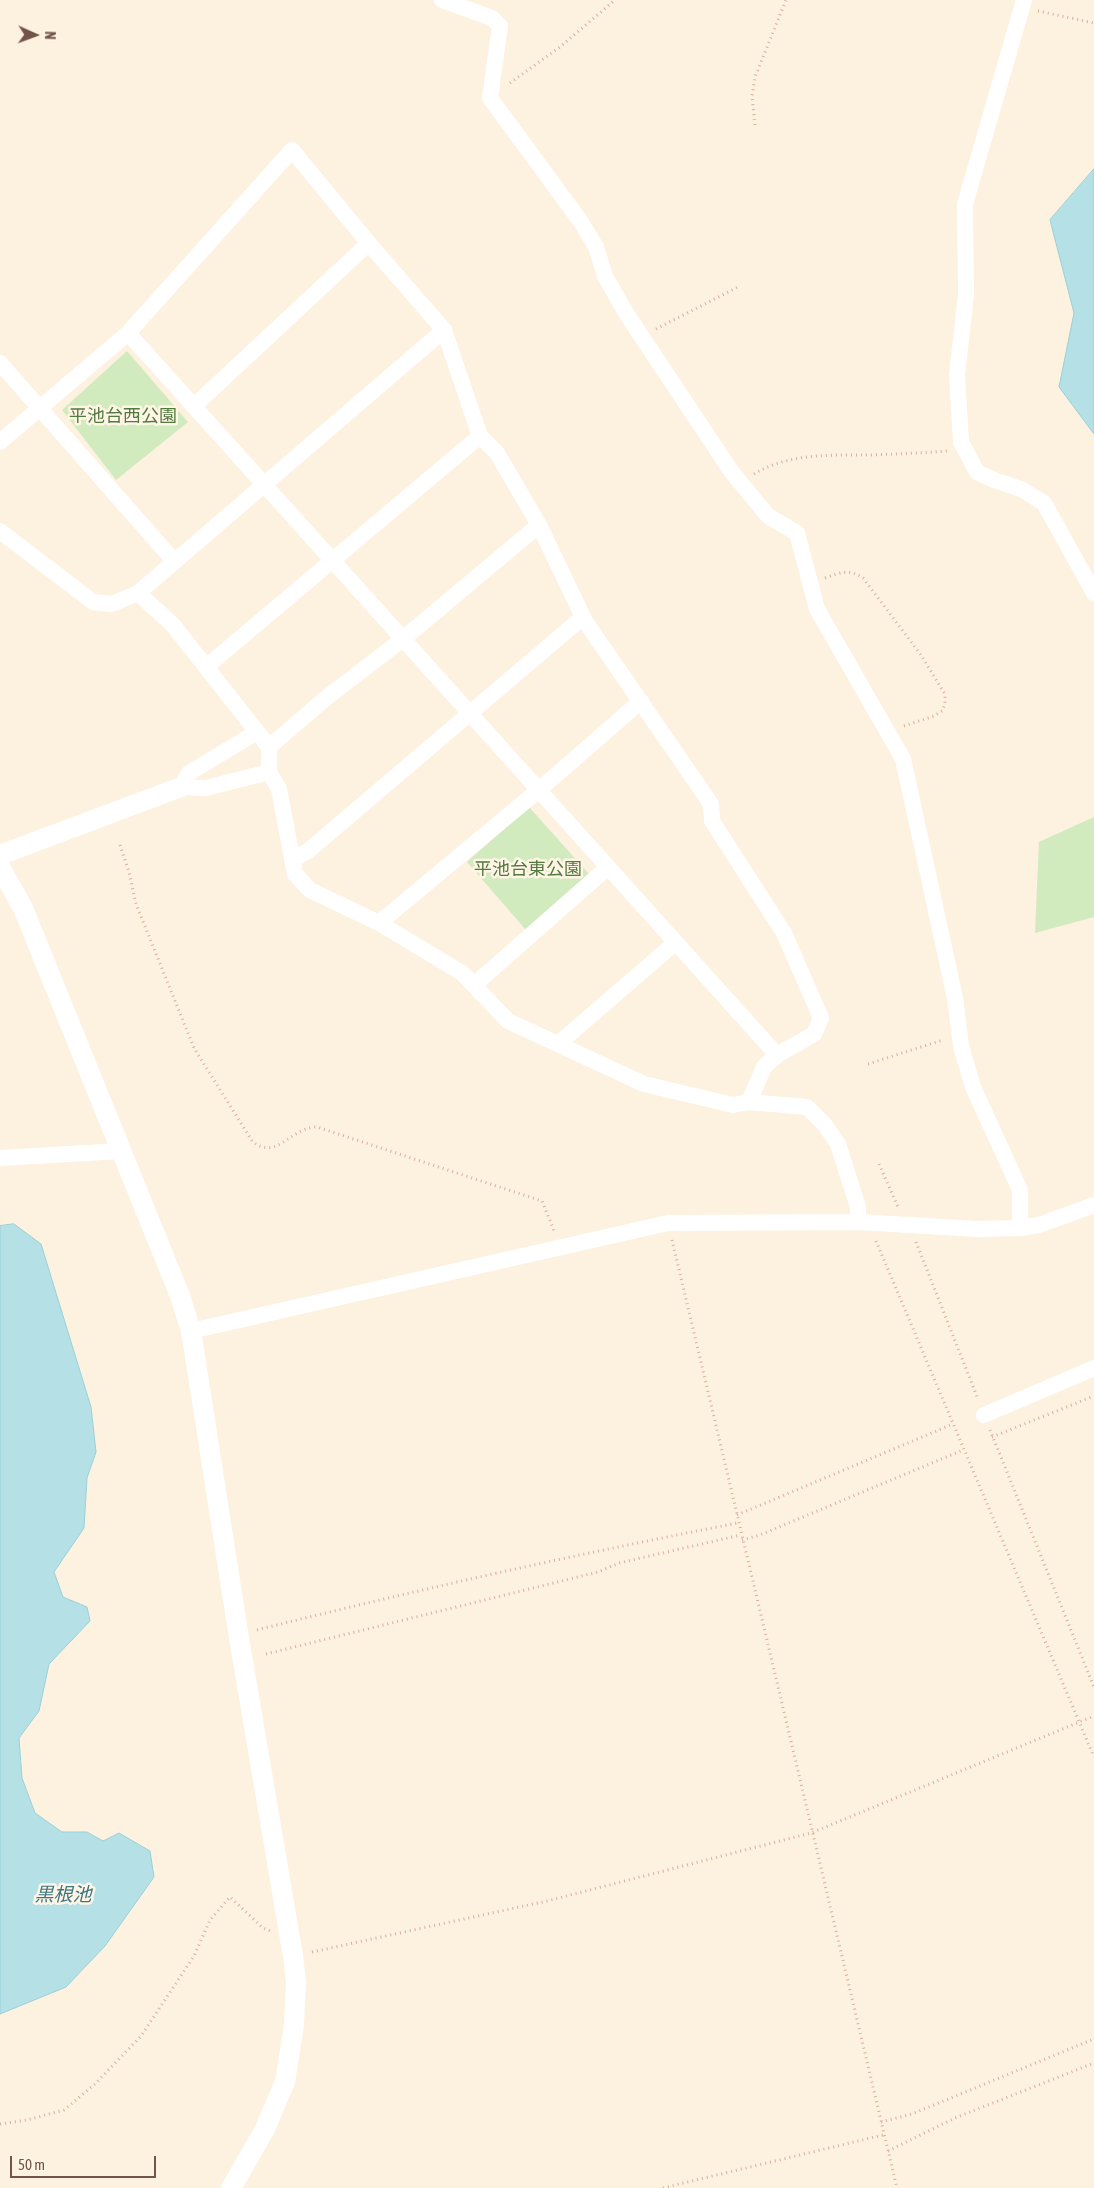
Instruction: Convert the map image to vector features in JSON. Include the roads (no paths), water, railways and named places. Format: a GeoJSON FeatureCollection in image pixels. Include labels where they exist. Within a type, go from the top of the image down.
{"type":"FeatureCollection","features":[{"type":"Feature","properties":{"kind":"street"},"geometry":{"type":"LineString","coordinates":[[442,0],[492,18],[500,26],[490,98],[581,222],[596,247],[606,276],[626,313],[740,482],[768,516],[797,533],[818,609],[904,759],[955,998],[960,1037],[974,1087],[1020,1190],[1020,1228]]}},
{"type":"Feature","properties":{"kind":"street"},"geometry":{"type":"LineString","coordinates":[[1022,5],[965,204],[966,295],[956,374],[961,442],[977,472],[1021,489],[1044,503],[1094,593]]}},
{"type":"Feature","properties":{"kind":"street"},"geometry":{"type":"LineString","coordinates":[[0,442],[128,333],[292,150],[444,330],[480,436],[497,453],[539,525],[583,617],[711,804],[712,820],[784,933],[821,1018],[814,1034],[777,1055],[764,1067],[749,1102]]}},
{"type":"Feature","properties":{"kind":"street"},"geometry":{"type":"LineString","coordinates":[[194,406],[369,243]]}},
{"type":"Feature","properties":{"kind":"street"},"geometry":{"type":"LineString","coordinates":[[0,531],[92,602],[112,604],[138,593],[444,330]]}},
{"type":"Feature","properties":{"kind":"street"},"geometry":{"type":"LineString","coordinates":[[128,333],[540,789],[607,868],[777,1055]]}},
{"type":"Feature","properties":{"kind":"street"},"geometry":{"type":"LineString","coordinates":[[0,363],[174,561]]}},
{"type":"Feature","properties":{"kind":"street"},"geometry":{"type":"LineString","coordinates":[[206,666],[480,436]]}},
{"type":"Feature","properties":{"kind":"street"},"geometry":{"type":"LineString","coordinates":[[269,747],[326,698],[403,639],[539,525]]}},
{"type":"Feature","properties":{"kind":"street"},"geometry":{"type":"LineString","coordinates":[[138,593],[173,625],[269,747],[269,772],[279,789],[295,874],[310,890],[379,923],[462,973],[508,1020],[644,1084],[733,1104],[749,1102],[807,1107],[814,1112],[838,1144],[865,1223]]}},
{"type":"Feature","properties":{"kind":"street"},"geometry":{"type":"LineString","coordinates":[[292,860],[308,851],[583,617]]}},
{"type":"Feature","properties":{"kind":"street"},"geometry":{"type":"LineString","coordinates":[[379,923],[540,789],[641,701]]}},
{"type":"Feature","properties":{"kind":"street"},"geometry":{"type":"LineString","coordinates":[[180,787],[189,773],[257,732]]}},
{"type":"Feature","properties":{"kind":"street"},"geometry":{"type":"LineString","coordinates":[[0,856],[180,787],[206,788],[269,772]]}},
{"type":"Feature","properties":{"kind":"street"},"geometry":{"type":"LineString","coordinates":[[0,867],[23,908],[180,1296],[191,1331],[239,1634],[290,1935],[296,1982],[294,2025],[285,2082],[264,2130],[231,2188]]}},
{"type":"Feature","properties":{"kind":"street"},"geometry":{"type":"LineString","coordinates":[[474,985],[607,868]]}},
{"type":"Feature","properties":{"kind":"street"},"geometry":{"type":"LineString","coordinates":[[558,1044],[675,943]]}},
{"type":"Feature","properties":{"kind":"street"},"geometry":{"type":"LineString","coordinates":[[0,1158],[121,1151]]}},
{"type":"Feature","properties":{"kind":"street"},"geometry":{"type":"LineString","coordinates":[[191,1331],[668,1222],[865,1223],[978,1229],[1020,1228],[1039,1225],[1094,1205]]}},
{"type":"Feature","properties":{"kind":"street"},"geometry":{"type":"LineString","coordinates":[[984,1415],[1094,1368]]}},
{"type":"Feature","properties":{"kind":"water"},"geometry":{"type":"Polygon","coordinates":[[[1094,169],[1094,434],[1059,387],[1074,313],[1050,220],[1094,169]]]}},
{"type":"Feature","properties":{"kind":"water","name":"黒根池"},"geometry":{"type":"Polygon","coordinates":[[[14,1224],[41,1244],[91,1407],[96,1452],[87,1478],[84,1528],[54,1572],[63,1597],[87,1607],[90,1621],[49,1664],[39,1711],[19,1738],[22,1778],[35,1813],[62,1832],[87,1832],[103,1841],[119,1833],[150,1851],[154,1877],[105,1946],[66,1987],[0,2014],[0,1226],[14,1224]]]}},
{"type":"Feature","properties":{"kind":"park label","name":"平池台西公園"},"geometry":{"type":"Point","coordinates":[123,416]}},
{"type":"Feature","properties":{"kind":"park label","name":"平池台東公園"},"geometry":{"type":"Point","coordinates":[528,869]}}]}
